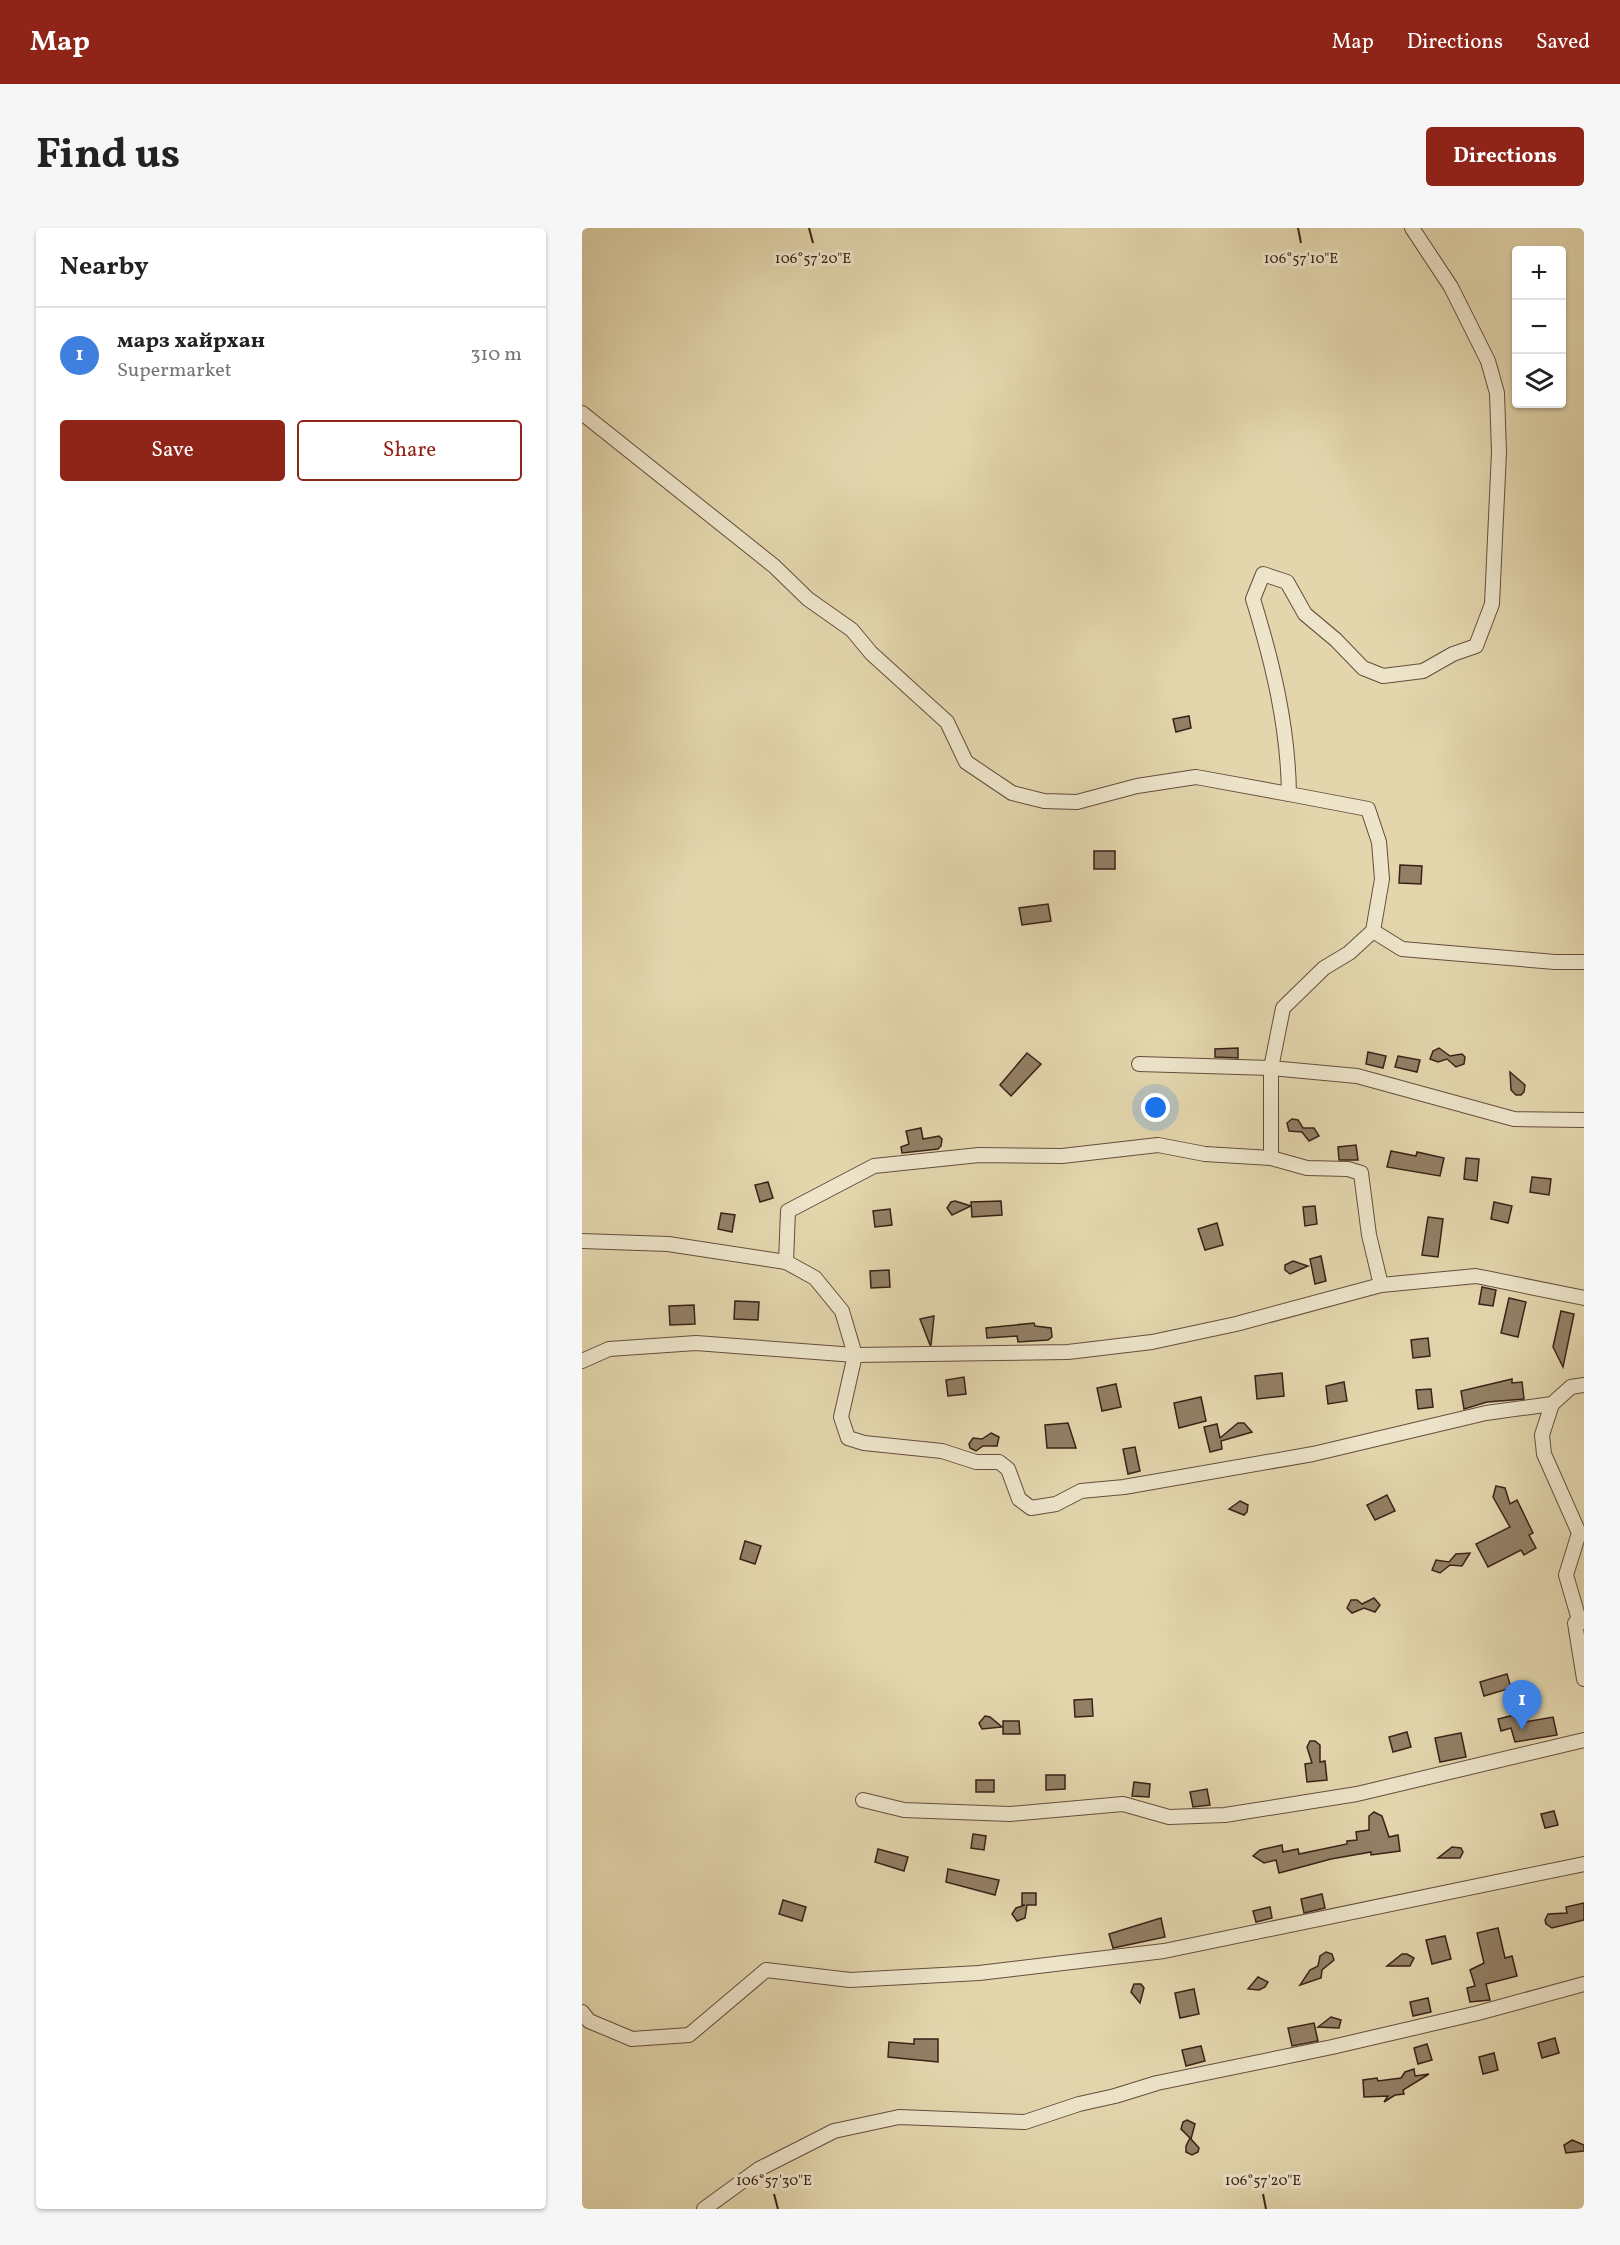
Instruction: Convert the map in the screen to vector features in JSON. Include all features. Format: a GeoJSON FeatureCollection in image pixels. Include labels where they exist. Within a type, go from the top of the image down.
{"type":"FeatureCollection","features":[{"type":"Feature","properties":{"kind":"street"},"geometry":{"type":"LineString","coordinates":[[1289,794],[1287,736],[1265,639],[1253,599],[1263,574],[1287,582],[1305,614],[1336,640],[1363,668],[1383,676],[1423,671],[1453,654],[1476,646],[1492,604],[1499,452],[1497,393],[1488,361],[1450,287],[1412,228]]}},
{"type":"Feature","properties":{"kind":"street"},"geometry":{"type":"LineString","coordinates":[[582,413],[774,566],[808,599],[852,630],[871,653],[947,722],[966,762],[1012,793],[1044,801],[1077,802],[1137,786],[1196,777],[1368,809],[1380,842],[1382,879],[1373,931],[1349,953],[1324,968],[1283,1008],[1271,1068],[1271,1158]]}},
{"type":"Feature","properties":{"kind":"street"},"geometry":{"type":"LineString","coordinates":[[1373,931],[1402,949],[1543,961],[1584,962]]}},
{"type":"Feature","properties":{"kind":"street"},"geometry":{"type":"LineString","coordinates":[[1139,1064],[1271,1068],[1357,1076],[1514,1119],[1584,1120]]}},
{"type":"Feature","properties":{"kind":"street"},"geometry":{"type":"LineString","coordinates":[[786,1262],[788,1211],[874,1166],[979,1155],[1062,1156],[1158,1145],[1205,1155],[1271,1158],[1307,1168],[1348,1169],[1361,1173],[1370,1244],[1381,1285]]}},
{"type":"Feature","properties":{"kind":"street"},"geometry":{"type":"LineString","coordinates":[[582,1241],[668,1244],[786,1262],[815,1278],[842,1311],[855,1355],[841,1417],[848,1438],[864,1443],[942,1451],[976,1462],[999,1462],[1008,1469],[1019,1499],[1031,1508],[1056,1504],[1081,1491],[1124,1487],[1313,1454],[1486,1413],[1552,1404]]}},
{"type":"Feature","properties":{"kind":"street"},"geometry":{"type":"LineString","coordinates":[[582,1361],[609,1349],[696,1343],[855,1355],[1068,1352],[1152,1342],[1236,1324],[1381,1285],[1476,1276],[1584,1298]]}},
{"type":"Feature","properties":{"kind":"street"},"geometry":{"type":"LineString","coordinates":[[1584,1385],[1571,1387],[1552,1404],[1542,1435],[1544,1454],[1580,1533],[1566,1575],[1582,1622],[1575,1623],[1584,1679]]}},
{"type":"Feature","properties":{"kind":"street"},"geometry":{"type":"LineString","coordinates":[[863,1800],[904,1810],[1010,1814],[1123,1804],[1169,1817],[1225,1815],[1357,1794],[1584,1740]]}},
{"type":"Feature","properties":{"kind":"street"},"geometry":{"type":"LineString","coordinates":[[582,2012],[589,2021],[632,2039],[689,2035],[766,1970],[850,1980],[979,1973],[1164,1951],[1584,1864]]}},
{"type":"Feature","properties":{"kind":"street"},"geometry":{"type":"LineString","coordinates":[[704,2209],[759,2169],[834,2131],[899,2117],[1025,2122],[1079,2104],[1115,2097],[1157,2083],[1332,2047],[1584,1984]]}},
{"type":"Feature","properties":{"kind":"building"},"geometry":{"type":"Polygon","coordinates":[[[1189,716],[1191,728],[1176,732],[1173,719],[1189,716]]]}},
{"type":"Feature","properties":{"kind":"building"},"geometry":{"type":"Polygon","coordinates":[[[1094,851],[1115,851],[1115,869],[1094,869],[1094,851]]]}},
{"type":"Feature","properties":{"kind":"building"},"geometry":{"type":"Polygon","coordinates":[[[1400,865],[1422,866],[1421,884],[1399,883],[1400,865]]]}},
{"type":"Feature","properties":{"kind":"building"},"geometry":{"type":"Polygon","coordinates":[[[1048,904],[1051,921],[1022,925],[1019,908],[1048,904]]]}},
{"type":"Feature","properties":{"kind":"building"},"geometry":{"type":"Polygon","coordinates":[[[1238,1048],[1238,1058],[1215,1057],[1215,1049],[1238,1048]]]}},
{"type":"Feature","properties":{"kind":"building"},"geometry":{"type":"Polygon","coordinates":[[[1439,1048],[1450,1056],[1462,1054],[1465,1057],[1464,1064],[1456,1067],[1447,1059],[1438,1062],[1430,1059],[1433,1051],[1439,1048]]]}},
{"type":"Feature","properties":{"kind":"building"},"geometry":{"type":"Polygon","coordinates":[[[1368,1052],[1386,1056],[1383,1068],[1366,1064],[1368,1052]]]}},
{"type":"Feature","properties":{"kind":"building"},"geometry":{"type":"Polygon","coordinates":[[[1027,1053],[1041,1064],[1011,1096],[1000,1085],[1027,1053]]]}},
{"type":"Feature","properties":{"kind":"building"},"geometry":{"type":"Polygon","coordinates":[[[1398,1056],[1420,1060],[1417,1072],[1395,1067],[1398,1056]]]}},
{"type":"Feature","properties":{"kind":"building"},"geometry":{"type":"Polygon","coordinates":[[[1510,1072],[1525,1085],[1521,1095],[1516,1095],[1511,1090],[1510,1072]]]}},
{"type":"Feature","properties":{"kind":"building"},"geometry":{"type":"Polygon","coordinates":[[[1292,1119],[1298,1120],[1303,1128],[1314,1128],[1319,1136],[1309,1141],[1302,1132],[1289,1131],[1287,1123],[1292,1119]]]}},
{"type":"Feature","properties":{"kind":"building"},"geometry":{"type":"Polygon","coordinates":[[[921,1128],[923,1139],[939,1136],[942,1139],[941,1146],[938,1149],[902,1153],[901,1147],[909,1144],[906,1131],[921,1128]]]}},
{"type":"Feature","properties":{"kind":"building"},"geometry":{"type":"Polygon","coordinates":[[[1356,1145],[1358,1160],[1339,1160],[1338,1147],[1356,1145]]]}},
{"type":"Feature","properties":{"kind":"building"},"geometry":{"type":"Polygon","coordinates":[[[1391,1151],[1416,1156],[1417,1152],[1444,1158],[1440,1176],[1387,1167],[1391,1151]]]}},
{"type":"Feature","properties":{"kind":"building"},"geometry":{"type":"Polygon","coordinates":[[[1466,1158],[1479,1159],[1477,1181],[1464,1179],[1466,1158]]]}},
{"type":"Feature","properties":{"kind":"building"},"geometry":{"type":"Polygon","coordinates":[[[1532,1177],[1551,1179],[1549,1195],[1530,1192],[1532,1177]]]}},
{"type":"Feature","properties":{"kind":"building"},"geometry":{"type":"Polygon","coordinates":[[[768,1182],[773,1198],[760,1202],[755,1185],[768,1182]]]}},
{"type":"Feature","properties":{"kind":"building"},"geometry":{"type":"Polygon","coordinates":[[[1001,1201],[1002,1215],[972,1217],[971,1202],[1001,1201]]]}},
{"type":"Feature","properties":{"kind":"building"},"geometry":{"type":"Polygon","coordinates":[[[951,1202],[971,1206],[952,1215],[947,1208],[951,1202]]]}},
{"type":"Feature","properties":{"kind":"building"},"geometry":{"type":"Polygon","coordinates":[[[1494,1202],[1512,1206],[1508,1223],[1491,1219],[1494,1202]]]}},
{"type":"Feature","properties":{"kind":"building"},"geometry":{"type":"Polygon","coordinates":[[[1315,1206],[1317,1224],[1305,1226],[1303,1207],[1315,1206]]]}},
{"type":"Feature","properties":{"kind":"building"},"geometry":{"type":"Polygon","coordinates":[[[890,1209],[892,1225],[875,1227],[873,1211],[890,1209]]]}},
{"type":"Feature","properties":{"kind":"building"},"geometry":{"type":"Polygon","coordinates":[[[721,1213],[735,1215],[732,1232],[718,1229],[721,1213]]]}},
{"type":"Feature","properties":{"kind":"building"},"geometry":{"type":"Polygon","coordinates":[[[1428,1217],[1443,1219],[1438,1257],[1422,1255],[1428,1217]]]}},
{"type":"Feature","properties":{"kind":"building"},"geometry":{"type":"Polygon","coordinates":[[[1217,1223],[1223,1245],[1205,1250],[1198,1229],[1217,1223]]]}},
{"type":"Feature","properties":{"kind":"building"},"geometry":{"type":"Polygon","coordinates":[[[1321,1256],[1326,1281],[1315,1284],[1310,1259],[1321,1256]]]}},
{"type":"Feature","properties":{"kind":"building"},"geometry":{"type":"Polygon","coordinates":[[[1293,1261],[1308,1266],[1290,1274],[1285,1270],[1285,1265],[1293,1261]]]}},
{"type":"Feature","properties":{"kind":"building"},"geometry":{"type":"Polygon","coordinates":[[[889,1270],[890,1287],[871,1288],[870,1271],[889,1270]]]}},
{"type":"Feature","properties":{"kind":"building"},"geometry":{"type":"Polygon","coordinates":[[[1482,1287],[1496,1290],[1493,1306],[1479,1304],[1482,1287]]]}},
{"type":"Feature","properties":{"kind":"building"},"geometry":{"type":"Polygon","coordinates":[[[1509,1298],[1526,1302],[1518,1337],[1501,1333],[1509,1298]]]}},
{"type":"Feature","properties":{"kind":"building"},"geometry":{"type":"Polygon","coordinates":[[[735,1301],[759,1302],[758,1320],[734,1319],[735,1301]]]}},
{"type":"Feature","properties":{"kind":"building"},"geometry":{"type":"Polygon","coordinates":[[[694,1305],[695,1324],[670,1325],[669,1306],[694,1305]]]}},
{"type":"Feature","properties":{"kind":"building"},"geometry":{"type":"Polygon","coordinates":[[[1561,1311],[1574,1314],[1563,1367],[1553,1347],[1561,1311]]]}},
{"type":"Feature","properties":{"kind":"building"},"geometry":{"type":"Polygon","coordinates":[[[934,1316],[931,1345],[930,1345],[920,1319],[934,1316]]]}},
{"type":"Feature","properties":{"kind":"building"},"geometry":{"type":"Polygon","coordinates":[[[1034,1323],[1035,1326],[1051,1328],[1052,1337],[1048,1340],[1018,1342],[1017,1336],[987,1338],[986,1328],[1034,1323]]]}},
{"type":"Feature","properties":{"kind":"building"},"geometry":{"type":"Polygon","coordinates":[[[1428,1338],[1430,1356],[1413,1358],[1411,1340],[1428,1338]]]}},
{"type":"Feature","properties":{"kind":"building"},"geometry":{"type":"Polygon","coordinates":[[[1282,1373],[1284,1396],[1257,1399],[1255,1376],[1282,1373]]]}},
{"type":"Feature","properties":{"kind":"building"},"geometry":{"type":"Polygon","coordinates":[[[964,1377],[966,1394],[948,1396],[946,1380],[964,1377]]]}},
{"type":"Feature","properties":{"kind":"building"},"geometry":{"type":"Polygon","coordinates":[[[1512,1379],[1512,1383],[1522,1382],[1524,1399],[1487,1402],[1464,1409],[1461,1391],[1512,1379]]]}},
{"type":"Feature","properties":{"kind":"building"},"geometry":{"type":"Polygon","coordinates":[[[1344,1382],[1347,1401],[1328,1404],[1326,1386],[1344,1382]]]}},
{"type":"Feature","properties":{"kind":"building"},"geometry":{"type":"Polygon","coordinates":[[[1116,1384],[1121,1407],[1102,1411],[1097,1388],[1116,1384]]]}},
{"type":"Feature","properties":{"kind":"building"},"geometry":{"type":"Polygon","coordinates":[[[1431,1389],[1433,1407],[1418,1409],[1416,1390],[1431,1389]]]}},
{"type":"Feature","properties":{"kind":"building"},"geometry":{"type":"Polygon","coordinates":[[[1201,1397],[1206,1421],[1179,1428],[1174,1403],[1201,1397]]]}},
{"type":"Feature","properties":{"kind":"building"},"geometry":{"type":"Polygon","coordinates":[[[1068,1423],[1076,1448],[1047,1448],[1045,1425],[1068,1423]]]}},
{"type":"Feature","properties":{"kind":"building"},"geometry":{"type":"Polygon","coordinates":[[[1238,1423],[1244,1423],[1252,1432],[1221,1441],[1222,1449],[1210,1452],[1204,1427],[1217,1424],[1220,1438],[1238,1423]]]}},
{"type":"Feature","properties":{"kind":"building"},"geometry":{"type":"Polygon","coordinates":[[[991,1433],[999,1437],[997,1446],[983,1446],[976,1451],[970,1448],[969,1444],[973,1438],[982,1439],[991,1433]]]}},
{"type":"Feature","properties":{"kind":"building"},"geometry":{"type":"Polygon","coordinates":[[[1135,1447],[1140,1471],[1128,1474],[1123,1449],[1135,1447]]]}},
{"type":"Feature","properties":{"kind":"building"},"geometry":{"type":"Polygon","coordinates":[[[1496,1486],[1505,1488],[1510,1504],[1517,1500],[1533,1533],[1529,1535],[1536,1548],[1524,1555],[1521,1550],[1488,1567],[1476,1544],[1510,1527],[1493,1497],[1496,1486]]]}},
{"type":"Feature","properties":{"kind":"building"},"geometry":{"type":"Polygon","coordinates":[[[1387,1495],[1395,1511],[1375,1520],[1367,1505],[1387,1495]]]}},
{"type":"Feature","properties":{"kind":"building"},"geometry":{"type":"Polygon","coordinates":[[[1240,1501],[1248,1505],[1244,1515],[1229,1509],[1240,1501]]]}},
{"type":"Feature","properties":{"kind":"building"},"geometry":{"type":"Polygon","coordinates":[[[745,1541],[761,1546],[755,1564],[740,1559],[745,1541]]]}},
{"type":"Feature","properties":{"kind":"building"},"geometry":{"type":"Polygon","coordinates":[[[1470,1553],[1462,1566],[1450,1565],[1440,1573],[1432,1570],[1436,1560],[1449,1562],[1456,1554],[1470,1553]]]}},
{"type":"Feature","properties":{"kind":"building"},"geometry":{"type":"Polygon","coordinates":[[[1374,1598],[1380,1605],[1375,1612],[1364,1608],[1352,1613],[1347,1608],[1351,1600],[1357,1600],[1362,1604],[1374,1598]]]}},
{"type":"Feature","properties":{"kind":"building"},"geometry":{"type":"Polygon","coordinates":[[[1507,1674],[1511,1688],[1484,1696],[1480,1682],[1507,1674]]]}},
{"type":"Feature","properties":{"kind":"building"},"geometry":{"type":"Polygon","coordinates":[[[1092,1699],[1093,1716],[1075,1717],[1074,1700],[1092,1699]]]}},
{"type":"Feature","properties":{"kind":"building"},"geometry":{"type":"Polygon","coordinates":[[[1522,1713],[1525,1722],[1553,1717],[1557,1735],[1515,1742],[1511,1728],[1501,1731],[1498,1719],[1522,1713]]]}},
{"type":"Feature","properties":{"kind":"building"},"geometry":{"type":"Polygon","coordinates":[[[985,1716],[990,1717],[1002,1727],[982,1729],[979,1723],[985,1716]]]}},
{"type":"Feature","properties":{"kind":"building"},"geometry":{"type":"Polygon","coordinates":[[[1003,1721],[1019,1721],[1020,1734],[1003,1734],[1003,1721]]]}},
{"type":"Feature","properties":{"kind":"building"},"geometry":{"type":"Polygon","coordinates":[[[1407,1732],[1411,1747],[1393,1752],[1389,1737],[1407,1732]]]}},
{"type":"Feature","properties":{"kind":"building"},"geometry":{"type":"Polygon","coordinates":[[[1461,1733],[1466,1757],[1440,1762],[1435,1738],[1461,1733]]]}},
{"type":"Feature","properties":{"kind":"building"},"geometry":{"type":"Polygon","coordinates":[[[1310,1741],[1315,1741],[1320,1745],[1320,1762],[1325,1761],[1327,1780],[1307,1782],[1305,1764],[1312,1763],[1307,1747],[1310,1741]]]}},
{"type":"Feature","properties":{"kind":"building"},"geometry":{"type":"Polygon","coordinates":[[[1046,1775],[1065,1775],[1065,1789],[1046,1790],[1046,1775]]]}},
{"type":"Feature","properties":{"kind":"building"},"geometry":{"type":"Polygon","coordinates":[[[976,1780],[994,1780],[994,1792],[976,1792],[976,1780]]]}},
{"type":"Feature","properties":{"kind":"building"},"geometry":{"type":"Polygon","coordinates":[[[1134,1782],[1150,1784],[1149,1797],[1132,1796],[1134,1782]]]}},
{"type":"Feature","properties":{"kind":"building"},"geometry":{"type":"Polygon","coordinates":[[[1207,1789],[1210,1805],[1193,1807],[1190,1792],[1207,1789]]]}},
{"type":"Feature","properties":{"kind":"building"},"geometry":{"type":"Polygon","coordinates":[[[1554,1811],[1558,1825],[1545,1828],[1541,1814],[1554,1811]]]}},
{"type":"Feature","properties":{"kind":"building"},"geometry":{"type":"Polygon","coordinates":[[[1374,1812],[1382,1816],[1389,1837],[1398,1835],[1400,1851],[1371,1855],[1371,1852],[1331,1859],[1279,1873],[1276,1860],[1264,1863],[1253,1856],[1260,1850],[1282,1845],[1283,1852],[1298,1849],[1299,1854],[1347,1844],[1347,1841],[1357,1840],[1356,1832],[1369,1830],[1369,1816],[1374,1812]]]}},
{"type":"Feature","properties":{"kind":"building"},"geometry":{"type":"Polygon","coordinates":[[[973,1834],[986,1836],[984,1850],[971,1848],[973,1834]]]}},
{"type":"Feature","properties":{"kind":"building"},"geometry":{"type":"Polygon","coordinates":[[[1452,1847],[1461,1848],[1463,1852],[1460,1858],[1438,1858],[1452,1847]]]}},
{"type":"Feature","properties":{"kind":"building"},"geometry":{"type":"Polygon","coordinates":[[[878,1849],[908,1857],[904,1871],[875,1862],[878,1849]]]}},
{"type":"Feature","properties":{"kind":"building"},"geometry":{"type":"Polygon","coordinates":[[[948,1869],[999,1880],[995,1895],[946,1882],[948,1869]]]}},
{"type":"Feature","properties":{"kind":"building"},"geometry":{"type":"Polygon","coordinates":[[[1022,1893],[1036,1893],[1036,1905],[1027,1905],[1025,1918],[1017,1921],[1012,1914],[1016,1908],[1025,1905],[1022,1905],[1022,1893]]]}},
{"type":"Feature","properties":{"kind":"building"},"geometry":{"type":"Polygon","coordinates":[[[1322,1894],[1325,1908],[1304,1913],[1301,1899],[1322,1894]]]}},
{"type":"Feature","properties":{"kind":"building"},"geometry":{"type":"Polygon","coordinates":[[[783,1900],[806,1907],[802,1921],[779,1914],[783,1900]]]}},
{"type":"Feature","properties":{"kind":"building"},"geometry":{"type":"Polygon","coordinates":[[[1584,1903],[1584,1920],[1552,1928],[1546,1924],[1548,1914],[1567,1913],[1566,1907],[1584,1903]]]}},
{"type":"Feature","properties":{"kind":"building"},"geometry":{"type":"Polygon","coordinates":[[[1270,1907],[1272,1918],[1256,1922],[1253,1911],[1270,1907]]]}},
{"type":"Feature","properties":{"kind":"building"},"geometry":{"type":"Polygon","coordinates":[[[1161,1918],[1165,1937],[1113,1948],[1109,1934],[1161,1918]]]}},
{"type":"Feature","properties":{"kind":"building"},"geometry":{"type":"Polygon","coordinates":[[[1498,1928],[1505,1958],[1512,1956],[1517,1976],[1486,1984],[1490,2000],[1470,2002],[1467,1988],[1475,1986],[1470,1970],[1484,1963],[1477,1933],[1498,1928]]]}},
{"type":"Feature","properties":{"kind":"building"},"geometry":{"type":"Polygon","coordinates":[[[1445,1936],[1451,1959],[1432,1964],[1426,1940],[1445,1936]]]}},
{"type":"Feature","properties":{"kind":"building"},"geometry":{"type":"Polygon","coordinates":[[[1326,1952],[1332,1954],[1334,1960],[1322,1970],[1321,1978],[1300,1985],[1310,1970],[1318,1966],[1320,1956],[1326,1952]]]}},
{"type":"Feature","properties":{"kind":"building"},"geometry":{"type":"Polygon","coordinates":[[[1402,1954],[1414,1958],[1410,1966],[1387,1966],[1402,1954]]]}},
{"type":"Feature","properties":{"kind":"building"},"geometry":{"type":"Polygon","coordinates":[[[1258,1977],[1268,1982],[1265,1987],[1259,1990],[1248,1989],[1258,1977]]]}},
{"type":"Feature","properties":{"kind":"building"},"geometry":{"type":"Polygon","coordinates":[[[1134,1984],[1141,1984],[1144,1988],[1140,2003],[1131,1992],[1134,1984]]]}},
{"type":"Feature","properties":{"kind":"building"},"geometry":{"type":"Polygon","coordinates":[[[1194,1989],[1199,2014],[1180,2018],[1175,1993],[1194,1989]]]}},
{"type":"Feature","properties":{"kind":"building"},"geometry":{"type":"Polygon","coordinates":[[[1428,1998],[1431,2012],[1413,2016],[1410,2002],[1428,1998]]]}},
{"type":"Feature","properties":{"kind":"building"},"geometry":{"type":"Polygon","coordinates":[[[1331,2017],[1341,2020],[1339,2028],[1318,2027],[1331,2017]]]}},
{"type":"Feature","properties":{"kind":"building"},"geometry":{"type":"Polygon","coordinates":[[[1314,2023],[1318,2041],[1292,2046],[1288,2028],[1314,2023]]]}},
{"type":"Feature","properties":{"kind":"building"},"geometry":{"type":"Polygon","coordinates":[[[1555,2038],[1559,2053],[1542,2058],[1538,2043],[1555,2038]]]}},
{"type":"Feature","properties":{"kind":"building"},"geometry":{"type":"Polygon","coordinates":[[[914,2039],[938,2039],[938,2062],[888,2057],[889,2042],[914,2044],[914,2039]]]}},
{"type":"Feature","properties":{"kind":"building"},"geometry":{"type":"Polygon","coordinates":[[[1427,2044],[1432,2060],[1418,2064],[1414,2048],[1427,2044]]]}},
{"type":"Feature","properties":{"kind":"building"},"geometry":{"type":"Polygon","coordinates":[[[1201,2046],[1205,2061],[1186,2066],[1182,2050],[1201,2046]]]}},
{"type":"Feature","properties":{"kind":"building"},"geometry":{"type":"Polygon","coordinates":[[[1494,2053],[1498,2070],[1483,2074],[1479,2057],[1494,2053]]]}},
{"type":"Feature","properties":{"kind":"building"},"geometry":{"type":"Polygon","coordinates":[[[1414,2069],[1415,2076],[1429,2074],[1403,2090],[1404,2094],[1395,2095],[1384,2102],[1388,2096],[1364,2097],[1363,2080],[1401,2078],[1405,2072],[1414,2069]]]}},
{"type":"Feature","properties":{"kind":"building"},"geometry":{"type":"Polygon","coordinates":[[[1187,2120],[1195,2124],[1191,2139],[1199,2148],[1198,2152],[1192,2155],[1186,2152],[1190,2138],[1181,2129],[1183,2122],[1187,2120]]]}},
{"type":"Feature","properties":{"kind":"building"},"geometry":{"type":"Polygon","coordinates":[[[1572,2140],[1584,2145],[1584,2151],[1566,2153],[1564,2145],[1572,2140]]]}},
{"type":"Feature","properties":{"kind":"place","name":"марз хайрхан"},"geometry":{"type":"Point","coordinates":[1522,1730]}}]}
